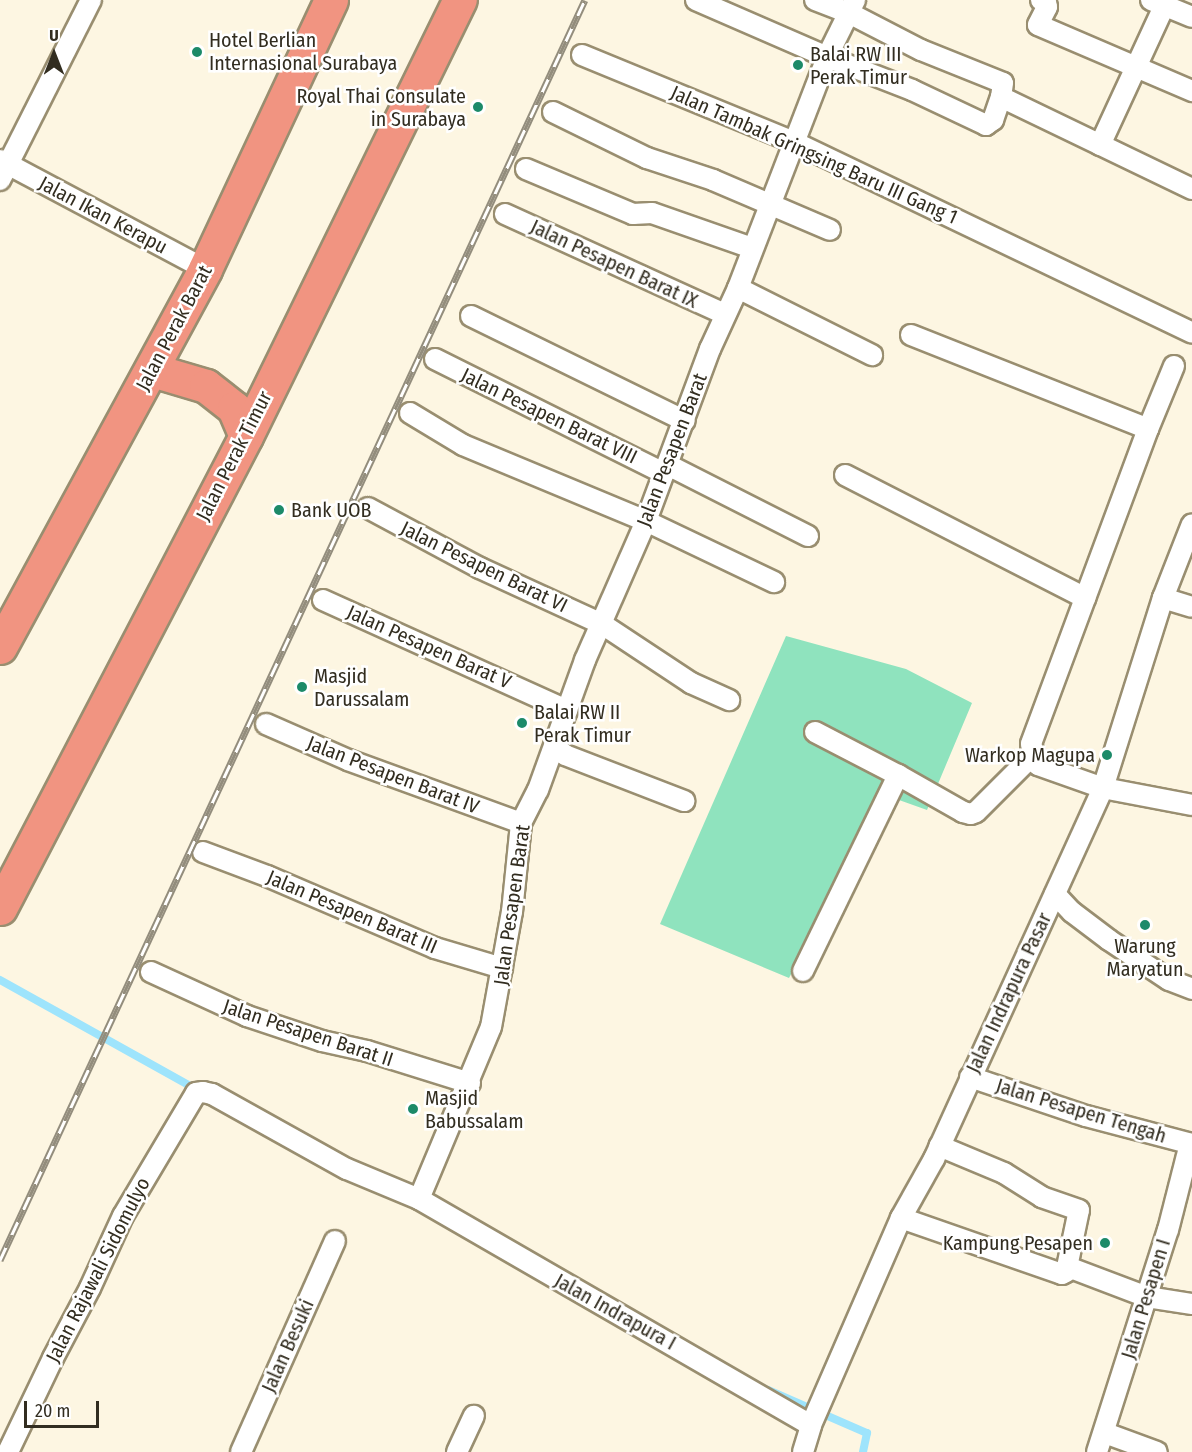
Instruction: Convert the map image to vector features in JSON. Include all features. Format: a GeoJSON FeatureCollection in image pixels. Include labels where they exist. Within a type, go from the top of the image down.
{"type":"FeatureCollection","features":[{"type":"Feature","properties":{"kind":"highway","name":"Jalan Perak Barat"},"geometry":{"type":"LineString","coordinates":[[0,647],[205,269],[331,0]]}},
{"type":"Feature","properties":{"kind":"highway","name":"Jalan Perak Timur"},"geometry":{"type":"LineString","coordinates":[[0,908],[246,436],[460,0]]}},
{"type":"Feature","properties":{"kind":"highway"},"geometry":{"type":"LineString","coordinates":[[152,370],[206,386],[234,408],[246,436]]}},
{"type":"Feature","properties":{"kind":"street"},"geometry":{"type":"LineString","coordinates":[[3,168],[91,0]]}},
{"type":"Feature","properties":{"kind":"street"},"geometry":{"type":"LineString","coordinates":[[696,0],[827,57],[912,90],[986,125],[993,120],[1001,90]]}},
{"type":"Feature","properties":{"kind":"street"},"geometry":{"type":"LineString","coordinates":[[815,0],[852,7],[921,50],[1001,90],[1100,145],[1192,189]]}},
{"type":"Feature","properties":{"kind":"street"},"geometry":{"type":"LineString","coordinates":[[1041,0],[1046,2],[1047,7],[1038,24],[1192,91]]}},
{"type":"Feature","properties":{"kind":"street"},"geometry":{"type":"LineString","coordinates":[[1100,145],[1138,66],[1161,2],[1192,17]]}},
{"type":"Feature","properties":{"kind":"street","name":"Jalan Pesapen Barat"},"geometry":{"type":"LineString","coordinates":[[419,1200],[470,1083],[491,1027],[512,912],[521,823],[538,790],[585,660],[646,521],[724,314],[738,288],[827,57],[852,7]]}},
{"type":"Feature","properties":{"kind":"street","name":"Jalan Tambak Gringsing Baru III Gang 1"},"geometry":{"type":"LineString","coordinates":[[582,55],[794,142],[980,229],[1192,333]]}},
{"type":"Feature","properties":{"kind":"street"},"geometry":{"type":"LineString","coordinates":[[553,112],[647,158],[713,180],[830,230]]}},
{"type":"Feature","properties":{"kind":"street","name":"Jalan Ikan Kerapu"},"geometry":{"type":"LineString","coordinates":[[3,168],[205,269]]}},
{"type":"Feature","properties":{"kind":"street"},"geometry":{"type":"LineString","coordinates":[[526,169],[633,214],[652,213],[752,248]]}},
{"type":"Feature","properties":{"kind":"street","name":"Jalan Pesapen Barat IX"},"geometry":{"type":"LineString","coordinates":[[505,214],[724,314]]}},
{"type":"Feature","properties":{"kind":"street"},"geometry":{"type":"LineString","coordinates":[[738,288],[872,355]]}},
{"type":"Feature","properties":{"kind":"street"},"geometry":{"type":"LineString","coordinates":[[471,316],[685,420]]}},
{"type":"Feature","properties":{"kind":"street"},"geometry":{"type":"LineString","coordinates":[[911,335],[1148,429]]}},
{"type":"Feature","properties":{"kind":"street","name":"Jalan Pesapen Barat VIII"},"geometry":{"type":"LineString","coordinates":[[435,359],[808,536]]}},
{"type":"Feature","properties":{"kind":"street"},"geometry":{"type":"LineString","coordinates":[[1174,366],[1148,429],[1031,744],[1038,765],[1103,788],[1192,805]]}},
{"type":"Feature","properties":{"kind":"street"},"geometry":{"type":"LineString","coordinates":[[410,413],[462,445],[646,521],[774,582]]}},
{"type":"Feature","properties":{"kind":"street"},"geometry":{"type":"LineString","coordinates":[[845,475],[1085,598]]}},
{"type":"Feature","properties":{"kind":"street","name":"Jalan Pesapen Barat VI"},"geometry":{"type":"LineString","coordinates":[[368,508],[480,568],[602,624],[691,683],[729,700]]}},
{"type":"Feature","properties":{"kind":"street","name":"Jalan Indrapura Pasar"},"geometry":{"type":"LineString","coordinates":[[804,1452],[812,1422],[824,1393],[902,1218],[939,1146],[1103,788],[1163,598],[1192,524]]}},
{"type":"Feature","properties":{"kind":"street"},"geometry":{"type":"LineString","coordinates":[[1163,598],[1192,607]]}},
{"type":"Feature","properties":{"kind":"street","name":"Jalan Pesapen Barat V"},"geometry":{"type":"LineString","coordinates":[[323,600],[567,710]]}},
{"type":"Feature","properties":{"kind":"street","name":"Jalan Pesapen Barat IV"},"geometry":{"type":"LineString","coordinates":[[266,724],[348,760],[521,823]]}},
{"type":"Feature","properties":{"kind":"street"},"geometry":{"type":"LineString","coordinates":[[815,732],[963,812],[971,814],[976,812],[1033,755]]}},
{"type":"Feature","properties":{"kind":"street"},"geometry":{"type":"LineString","coordinates":[[555,746],[564,755],[684,801]]}},
{"type":"Feature","properties":{"kind":"street"},"geometry":{"type":"LineString","coordinates":[[803,971],[898,775]]}},
{"type":"Feature","properties":{"kind":"street","name":"Jalan Pesapen Barat III"},"geometry":{"type":"LineString","coordinates":[[203,852],[267,876],[435,948],[502,968]]}},
{"type":"Feature","properties":{"kind":"street"},"geometry":{"type":"LineString","coordinates":[[1055,894],[1072,912],[1109,940],[1169,980],[1192,989]]}},
{"type":"Feature","properties":{"kind":"street","name":"Jalan Pesapen Barat II"},"geometry":{"type":"LineString","coordinates":[[151,972],[247,1016],[322,1041],[367,1051],[470,1083]]}},
{"type":"Feature","properties":{"kind":"street","name":"Jalan Pesapen Tengah"},"geometry":{"type":"LineString","coordinates":[[970,1077],[1086,1116],[1191,1144]]}},
{"type":"Feature","properties":{"kind":"street","name":"Jalan Rajawali Sidomulyo"},"geometry":{"type":"LineString","coordinates":[[9,1452],[123,1216],[199,1092],[212,1094],[347,1169],[419,1200]]}},
{"type":"Feature","properties":{"kind":"street","name":"Jalan Pesapen I"},"geometry":{"type":"LineString","coordinates":[[1097,1452],[1147,1297],[1191,1144]]}},
{"type":"Feature","properties":{"kind":"street"},"geometry":{"type":"LineString","coordinates":[[902,1218],[1062,1274],[1068,1267],[1080,1210],[1042,1197],[1004,1173],[939,1146]]}},
{"type":"Feature","properties":{"kind":"street","name":"Jalan Indrapura I"},"geometry":{"type":"LineString","coordinates":[[419,1200],[812,1422]]}},
{"type":"Feature","properties":{"kind":"street","name":"Jalan Besuki"},"geometry":{"type":"LineString","coordinates":[[241,1452],[335,1241]]}},
{"type":"Feature","properties":{"kind":"street"},"geometry":{"type":"LineString","coordinates":[[1068,1267],[1147,1297],[1192,1304]]}},
{"type":"Feature","properties":{"kind":"street"},"geometry":{"type":"LineString","coordinates":[[457,1452],[474,1416]]}},
{"type":"Feature","properties":{"kind":"street"},"geometry":{"type":"LineString","coordinates":[[1105,1433],[1157,1452]]}},
{"type":"Feature","properties":{"kind":"green space"},"geometry":{"type":"Polygon","coordinates":[[[786,636],[906,669],[972,703],[927,810],[885,795],[789,978],[660,924],[786,636]]]}},
{"type":"Feature","properties":{"kind":"waterway"},"geometry":{"type":"LineString","coordinates":[[0,980],[198,1090]]}},
{"type":"Feature","properties":{"kind":"waterway"},"geometry":{"type":"LineString","coordinates":[[768,1390],[867,1433],[863,1452]]}},
{"type":"Feature","properties":{"kind":"railway"},"geometry":{"type":"LineString","coordinates":[[0,1260],[585,0]]}},
{"type":"Feature","properties":{"kind":"place","name":"Hotel Berlian Internasional Surabaya"},"geometry":{"type":"Point","coordinates":[197,52]}},
{"type":"Feature","properties":{"kind":"place","name":"Balai RW III Perak Timur"},"geometry":{"type":"Point","coordinates":[798,65]}},
{"type":"Feature","properties":{"kind":"place","name":"Royal Thai Consulate in Surabaya"},"geometry":{"type":"Point","coordinates":[478,107]}},
{"type":"Feature","properties":{"kind":"place","name":"Bank UOB"},"geometry":{"type":"Point","coordinates":[279,510]}},
{"type":"Feature","properties":{"kind":"place","name":"Masjid Darussalam"},"geometry":{"type":"Point","coordinates":[302,687]}},
{"type":"Feature","properties":{"kind":"place","name":"Balai RW II Perak Timur"},"geometry":{"type":"Point","coordinates":[522,723]}},
{"type":"Feature","properties":{"kind":"place","name":"Warkop Magupa"},"geometry":{"type":"Point","coordinates":[1107,755]}},
{"type":"Feature","properties":{"kind":"place","name":"Warung Maryatun"},"geometry":{"type":"Point","coordinates":[1145,925]}},
{"type":"Feature","properties":{"kind":"place","name":"Masjid Babussalam"},"geometry":{"type":"Point","coordinates":[413,1109]}},
{"type":"Feature","properties":{"kind":"place","name":"Kampung Pesapen"},"geometry":{"type":"Point","coordinates":[1105,1243]}}]}
